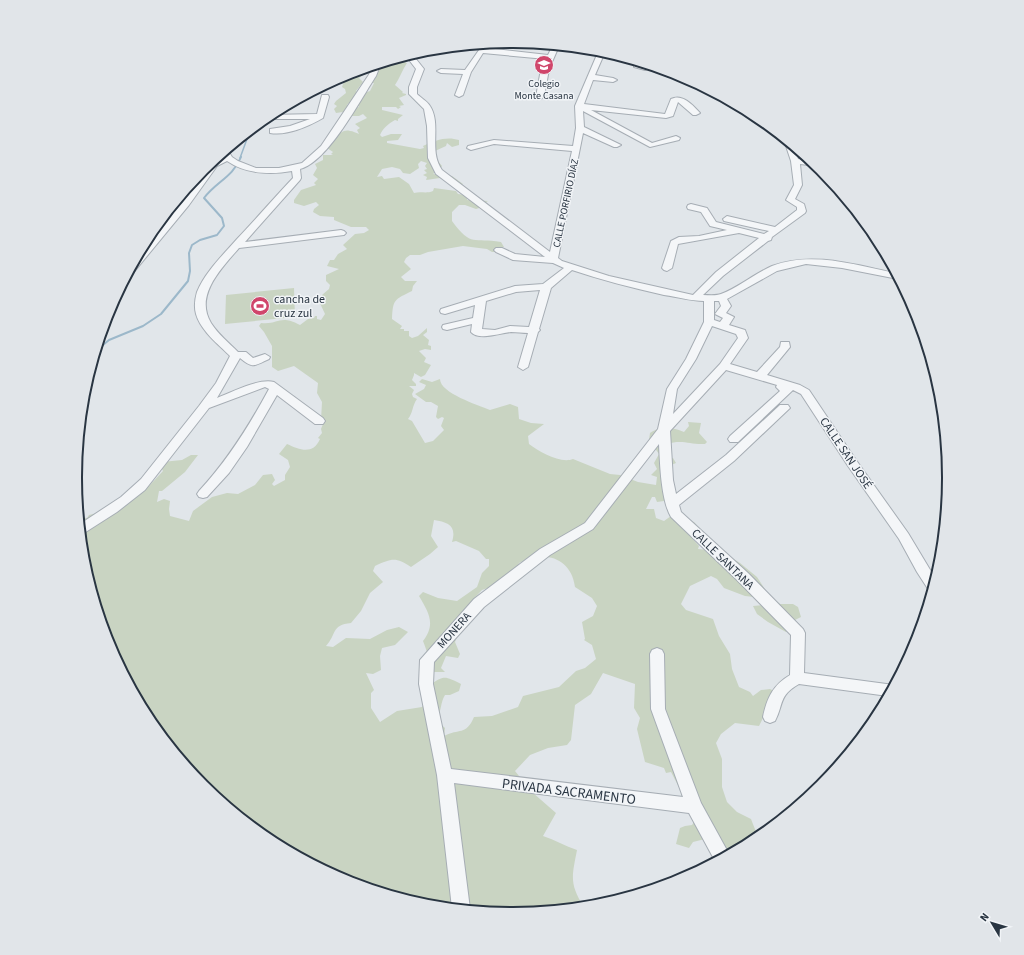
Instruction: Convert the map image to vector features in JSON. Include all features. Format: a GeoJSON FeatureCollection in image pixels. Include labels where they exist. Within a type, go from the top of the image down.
{"type":"FeatureCollection","features":[{"type":"Feature","properties":{"kind":"street"},"geometry":{"type":"LineString","coordinates":[[540,97],[545,69],[553,50]]}},
{"type":"Feature","properties":{"kind":"street"},"geometry":{"type":"LineString","coordinates":[[459,95],[467,72],[480,52],[483,51],[550,57]]}},
{"type":"Feature","properties":{"kind":"street","name":"CALLE PORFIRIO DÍAZ"},"geometry":{"type":"LineString","coordinates":[[600,57],[579,106],[580,128],[577,148],[553,260],[570,267],[656,290],[695,298],[722,298]]}},
{"type":"Feature","properties":{"kind":"street"},"geometry":{"type":"LineString","coordinates":[[413,60],[420,70],[413,87],[413,94],[426,106],[428,110],[432,130],[430,154],[434,166],[439,172],[553,260]]}},
{"type":"Feature","properties":{"kind":"street"},"geometry":{"type":"LineString","coordinates":[[229,157],[245,167],[266,171],[296,168],[304,165],[324,148],[374,71]]}},
{"type":"Feature","properties":{"kind":"street"},"geometry":{"type":"LineString","coordinates":[[441,71],[467,72]]}},
{"type":"Feature","properties":{"kind":"street"},"geometry":{"type":"LineString","coordinates":[[591,77],[613,80]]}},
{"type":"Feature","properties":{"kind":"street"},"geometry":{"type":"LineString","coordinates":[[320,116],[325,98]]}},
{"type":"Feature","properties":{"kind":"street"},"geometry":{"type":"LineString","coordinates":[[579,106],[666,116],[670,114],[675,100],[678,99],[696,113]]}},
{"type":"Feature","properties":{"kind":"street"},"geometry":{"type":"LineString","coordinates":[[579,106],[650,145],[676,138]]}},
{"type":"Feature","properties":{"kind":"street"},"geometry":{"type":"LineString","coordinates":[[296,117],[297,108]]}},
{"type":"Feature","properties":{"kind":"street"},"geometry":{"type":"LineString","coordinates":[[278,117],[320,116]]}},
{"type":"Feature","properties":{"kind":"street"},"geometry":{"type":"LineString","coordinates":[[272,131],[290,129],[320,116]]}},
{"type":"Feature","properties":{"kind":"street"},"geometry":{"type":"LineString","coordinates":[[580,128],[617,145]]}},
{"type":"Feature","properties":{"kind":"street"},"geometry":{"type":"LineString","coordinates":[[471,148],[494,142],[577,148]]}},
{"type":"Feature","properties":{"kind":"street"},"geometry":{"type":"LineString","coordinates":[[695,298],[707,284],[731,263],[768,238],[802,211],[801,206],[790,200],[798,185],[795,161],[792,153]]}},
{"type":"Feature","properties":{"kind":"street"},"geometry":{"type":"LineString","coordinates":[[795,161],[803,162]]}},
{"type":"Feature","properties":{"kind":"street"},"geometry":{"type":"LineString","coordinates":[[236,356],[206,326],[200,310],[200,301],[211,276],[235,246],[297,178],[296,168]]}},
{"type":"Feature","properties":{"kind":"street"},"geometry":{"type":"LineString","coordinates":[[152,244],[186,203],[203,179]]}},
{"type":"Feature","properties":{"kind":"street"},"geometry":{"type":"LineString","coordinates":[[691,207],[704,210],[713,224],[768,238]]}},
{"type":"Feature","properties":{"kind":"street"},"geometry":{"type":"LineString","coordinates":[[727,219],[777,230]]}},
{"type":"Feature","properties":{"kind":"street"},"geometry":{"type":"LineString","coordinates":[[667,268],[674,243],[679,240],[699,239],[738,231]]}},
{"type":"Feature","properties":{"kind":"street"},"geometry":{"type":"LineString","coordinates":[[235,246],[341,233]]}},
{"type":"Feature","properties":{"kind":"street"},"geometry":{"type":"LineString","coordinates":[[499,250],[513,257],[553,260]]}},
{"type":"Feature","properties":{"kind":"street"},"geometry":{"type":"LineString","coordinates":[[709,322],[723,326],[729,318],[720,314],[726,306],[722,298],[774,269],[800,261],[842,265],[890,275]]}},
{"type":"Feature","properties":{"kind":"street"},"geometry":{"type":"LineString","coordinates":[[523,368],[546,288],[570,267]]}},
{"type":"Feature","properties":{"kind":"street"},"geometry":{"type":"LineString","coordinates":[[445,311],[515,289],[546,288]]}},
{"type":"Feature","properties":{"kind":"street"},"geometry":{"type":"LineString","coordinates":[[664,430],[672,389],[691,359],[709,322],[709,299]]}},
{"type":"Feature","properties":{"kind":"street"},"geometry":{"type":"LineString","coordinates":[[481,300],[476,332],[495,333],[510,328],[535,330]]}},
{"type":"Feature","properties":{"kind":"street"},"geometry":{"type":"LineString","coordinates":[[447,327],[478,320]]}},
{"type":"Feature","properties":{"kind":"street","name":"MONERA"},"geometry":{"type":"LineString","coordinates":[[460,903],[445,775],[426,684],[427,660],[479,603],[545,552],[589,526],[664,430],[724,366],[743,338],[741,332],[723,326]]}},
{"type":"Feature","properties":{"kind":"street"},"geometry":{"type":"LineString","coordinates":[[760,376],[785,347],[785,344]]}},
{"type":"Feature","properties":{"kind":"street"},"geometry":{"type":"LineString","coordinates":[[85,527],[132,494],[169,452],[206,406],[223,380],[236,356],[242,354],[252,363],[265,357]]}},
{"type":"Feature","properties":{"kind":"street","name":"CALLE SAN JOSÉ"},"geometry":{"type":"LineString","coordinates":[[724,366],[796,387],[809,396],[852,463],[904,536],[929,579]]}},
{"type":"Feature","properties":{"kind":"street"},"geometry":{"type":"LineString","coordinates":[[206,406],[264,384],[270,384],[318,421]]}},
{"type":"Feature","properties":{"kind":"street"},"geometry":{"type":"LineString","coordinates":[[734,439],[788,390],[782,387],[786,384]]}},
{"type":"Feature","properties":{"kind":"street"},"geometry":{"type":"LineString","coordinates":[[203,494],[215,482],[236,455],[275,389]]}},
{"type":"Feature","properties":{"kind":"street"},"geometry":{"type":"LineString","coordinates":[[672,504],[730,458],[784,408]]}},
{"type":"Feature","properties":{"kind":"street","name":"CALLE SANTANA"},"geometry":{"type":"LineString","coordinates":[[664,430],[667,480],[675,514],[743,577],[798,633],[797,678]]}},
{"type":"Feature","properties":{"kind":"street"},"geometry":{"type":"LineString","coordinates":[[657,654],[658,709],[694,806],[720,853]]}},
{"type":"Feature","properties":{"kind":"street"},"geometry":{"type":"LineString","coordinates":[[770,717],[774,699],[784,685],[797,678],[885,689]]}},
{"type":"Feature","properties":{"kind":"street","name":"PRIVADA SACRAMENTO"},"geometry":{"type":"LineString","coordinates":[[445,775],[694,806]]}},
{"type":"Feature","properties":{"kind":"green space"},"geometry":{"type":"Polygon","coordinates":[[[405,62],[407,63],[395,85],[403,92],[402,93],[406,94],[399,98],[404,105],[399,106],[401,107],[398,109],[396,107],[382,107],[382,110],[403,115],[398,119],[398,121],[395,120],[388,125],[380,135],[382,137],[391,134],[402,134],[398,140],[387,141],[387,143],[420,149],[436,140],[450,138],[459,140],[459,145],[452,147],[447,143],[446,146],[435,151],[437,160],[442,166],[433,174],[452,176],[463,184],[461,186],[440,178],[426,180],[427,177],[423,175],[427,173],[424,170],[427,169],[425,166],[427,163],[421,161],[418,164],[419,168],[410,174],[403,173],[400,169],[392,167],[382,169],[377,177],[382,176],[384,179],[399,177],[409,184],[414,193],[430,192],[433,191],[434,188],[456,191],[458,194],[466,195],[468,197],[467,200],[488,201],[486,202],[489,205],[476,209],[465,205],[459,205],[452,212],[452,221],[464,235],[469,238],[474,240],[501,242],[504,247],[500,247],[495,252],[492,252],[487,249],[463,246],[428,252],[420,255],[410,255],[404,262],[411,269],[401,277],[405,281],[417,281],[413,286],[412,291],[401,296],[394,304],[392,319],[402,326],[400,329],[409,331],[409,336],[412,338],[418,336],[427,328],[427,332],[423,335],[429,340],[428,345],[431,346],[431,350],[425,349],[419,351],[426,358],[424,362],[431,365],[425,375],[421,377],[414,373],[412,380],[416,386],[409,386],[414,390],[412,394],[413,397],[417,399],[408,419],[412,421],[425,443],[433,441],[444,430],[441,426],[444,418],[442,417],[438,419],[436,417],[438,406],[431,402],[426,402],[415,394],[424,389],[426,385],[419,382],[422,379],[432,382],[440,379],[446,389],[453,394],[490,410],[510,404],[518,407],[519,419],[531,423],[544,424],[528,436],[529,444],[556,459],[573,459],[610,474],[620,475],[638,482],[656,485],[657,477],[651,475],[657,469],[654,463],[659,454],[649,440],[650,433],[663,428],[675,429],[684,432],[689,426],[688,422],[701,423],[699,433],[707,442],[705,444],[678,442],[667,444],[669,459],[673,458],[676,463],[669,466],[664,501],[657,502],[655,497],[652,497],[646,509],[654,509],[656,518],[664,521],[671,516],[694,522],[701,530],[692,538],[699,546],[698,549],[721,551],[740,563],[757,577],[768,594],[780,604],[793,604],[798,607],[801,617],[793,621],[786,632],[757,614],[753,606],[764,605],[754,597],[745,596],[724,588],[717,579],[711,576],[690,586],[681,604],[686,610],[713,619],[719,636],[730,654],[732,669],[739,687],[750,692],[753,696],[761,690],[770,689],[774,691],[773,698],[759,726],[735,723],[721,734],[716,743],[722,759],[722,787],[727,802],[737,812],[751,819],[756,831],[718,854],[707,846],[705,839],[693,842],[689,848],[676,844],[680,828],[692,825],[696,819],[685,807],[681,791],[671,772],[666,773],[664,768],[645,762],[637,729],[640,718],[634,708],[635,684],[603,673],[591,694],[575,705],[571,740],[567,745],[548,748],[530,755],[515,771],[532,792],[556,813],[543,836],[577,850],[573,880],[580,901],[540,906],[484,906],[428,899],[374,884],[322,863],[273,835],[208,781],[171,739],[155,716],[140,692],[115,642],[97,589],[84,518],[87,518],[89,515],[97,513],[92,521],[106,520],[110,513],[128,495],[149,486],[163,471],[162,469],[159,471],[162,462],[182,460],[191,455],[198,455],[185,472],[162,491],[159,491],[157,502],[164,499],[170,501],[170,516],[189,521],[193,511],[212,497],[227,493],[238,494],[255,485],[263,475],[272,474],[275,480],[272,484],[274,486],[285,480],[285,475],[290,467],[288,460],[279,454],[287,444],[306,450],[314,447],[320,439],[318,438],[322,433],[321,429],[323,424],[321,420],[322,402],[317,393],[318,383],[294,366],[278,371],[272,367],[272,346],[259,326],[261,323],[272,323],[283,320],[288,320],[300,325],[308,319],[314,318],[315,316],[317,316],[317,319],[321,320],[325,314],[318,299],[322,298],[322,295],[329,289],[330,285],[326,281],[326,275],[339,269],[327,266],[330,260],[334,260],[338,254],[347,249],[343,245],[355,234],[364,233],[369,230],[366,227],[351,227],[334,220],[334,217],[320,216],[313,212],[319,205],[316,202],[304,206],[294,203],[294,200],[301,190],[316,185],[314,183],[318,179],[313,175],[317,168],[315,164],[323,160],[323,155],[333,155],[331,154],[333,152],[327,148],[337,136],[346,131],[352,131],[359,134],[357,130],[360,128],[355,124],[367,118],[363,114],[359,116],[350,116],[353,108],[359,107],[358,105],[363,98],[360,96],[361,94],[370,91],[374,83],[367,83],[372,72],[405,62]],[[434,520],[431,536],[438,547],[411,567],[398,560],[386,561],[375,566],[373,571],[383,582],[370,593],[361,611],[351,623],[337,628],[326,646],[333,647],[346,638],[370,639],[387,630],[399,627],[408,632],[395,645],[382,648],[380,656],[381,670],[373,674],[366,673],[374,690],[371,693],[371,708],[380,722],[397,711],[422,707],[426,700],[430,685],[442,678],[451,679],[461,684],[459,691],[450,695],[445,695],[442,701],[436,720],[445,728],[444,736],[462,731],[468,727],[474,717],[492,716],[518,707],[523,696],[559,687],[576,671],[585,668],[596,659],[592,645],[584,640],[582,622],[593,616],[597,606],[592,598],[575,587],[568,569],[562,563],[547,557],[528,559],[519,563],[517,571],[494,586],[482,590],[467,606],[466,610],[461,613],[461,628],[455,642],[460,654],[458,658],[446,656],[441,668],[445,672],[431,672],[423,641],[429,629],[430,618],[419,596],[423,592],[438,598],[457,601],[477,587],[482,573],[489,566],[489,559],[486,559],[479,551],[456,541],[452,542],[452,529],[443,522],[434,520]]]}},
{"type":"Feature","properties":{"kind":"green space"},"geometry":{"type":"Polygon","coordinates":[[[363,75],[359,78],[363,82],[356,91],[358,93],[347,105],[348,108],[343,112],[336,113],[334,109],[337,106],[334,104],[346,93],[345,89],[342,87],[343,83],[363,75]]]}},
{"type":"Feature","properties":{"kind":"green space","name":"cancha de cruz zul"},"geometry":{"type":"Polygon","coordinates":[[[294,288],[295,317],[225,324],[226,295],[294,288]]]}},
{"type":"Feature","properties":{"kind":"waterway"},"geometry":{"type":"LineString","coordinates":[[240,158],[246,141]]}},
{"type":"Feature","properties":{"kind":"waterway"},"geometry":{"type":"LineString","coordinates":[[103,345],[109,340],[143,326],[161,314],[188,281],[190,271],[189,253],[192,245],[200,240],[217,235],[224,226],[222,218],[204,198],[234,170],[241,157]]}},
{"type":"Feature","properties":{"kind":"place","name":"Colegio Monte Casana"},"geometry":{"type":"Point","coordinates":[544,65]}},
{"type":"Feature","properties":{"kind":"place","name":"cancha de cruz zul"},"geometry":{"type":"Point","coordinates":[260,306]}}]}
